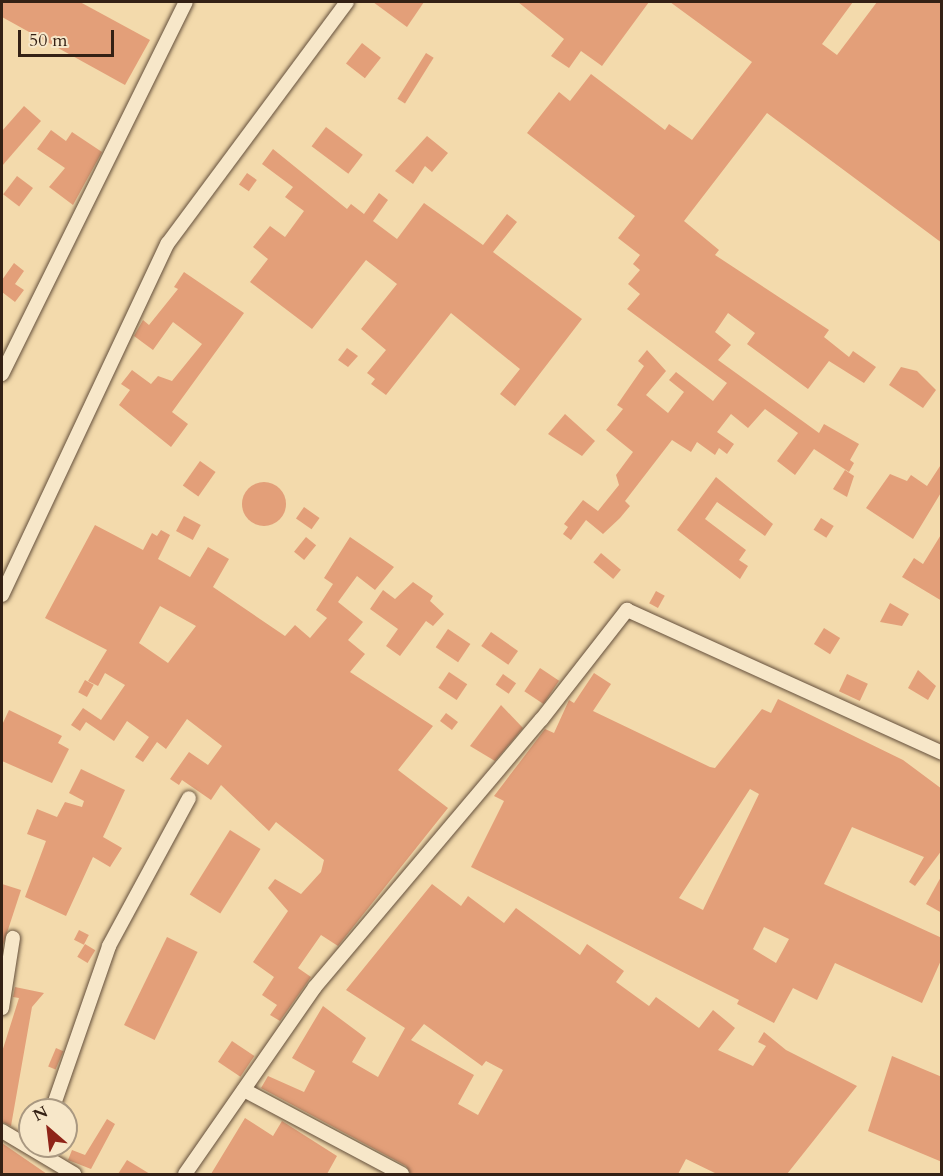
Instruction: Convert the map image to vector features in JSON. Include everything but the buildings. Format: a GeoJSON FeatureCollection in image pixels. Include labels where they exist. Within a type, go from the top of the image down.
{"type":"FeatureCollection","features":[{"type":"Feature","properties":{"kind":"street"},"geometry":{"type":"LineString","coordinates":[[2,374],[186,2]]}},
{"type":"Feature","properties":{"kind":"street"},"geometry":{"type":"LineString","coordinates":[[2,595],[168,243],[347,2]]}},
{"type":"Feature","properties":{"kind":"street"},"geometry":{"type":"LineString","coordinates":[[185,1174],[315,987],[542,720],[627,610],[942,753]]}},
{"type":"Feature","properties":{"kind":"street"},"geometry":{"type":"LineString","coordinates":[[56,1098],[109,946],[189,798]]}},
{"type":"Feature","properties":{"kind":"street"},"geometry":{"type":"LineString","coordinates":[[2,1008],[13,938]]}},
{"type":"Feature","properties":{"kind":"street"},"geometry":{"type":"LineString","coordinates":[[244,1090],[402,1174]]}},
{"type":"Feature","properties":{"kind":"street"},"geometry":{"type":"LineString","coordinates":[[2,1131],[18,1138]]}},
{"type":"Feature","properties":{"kind":"street"},"geometry":{"type":"LineString","coordinates":[[53,1158],[74,1174]]}}]}
